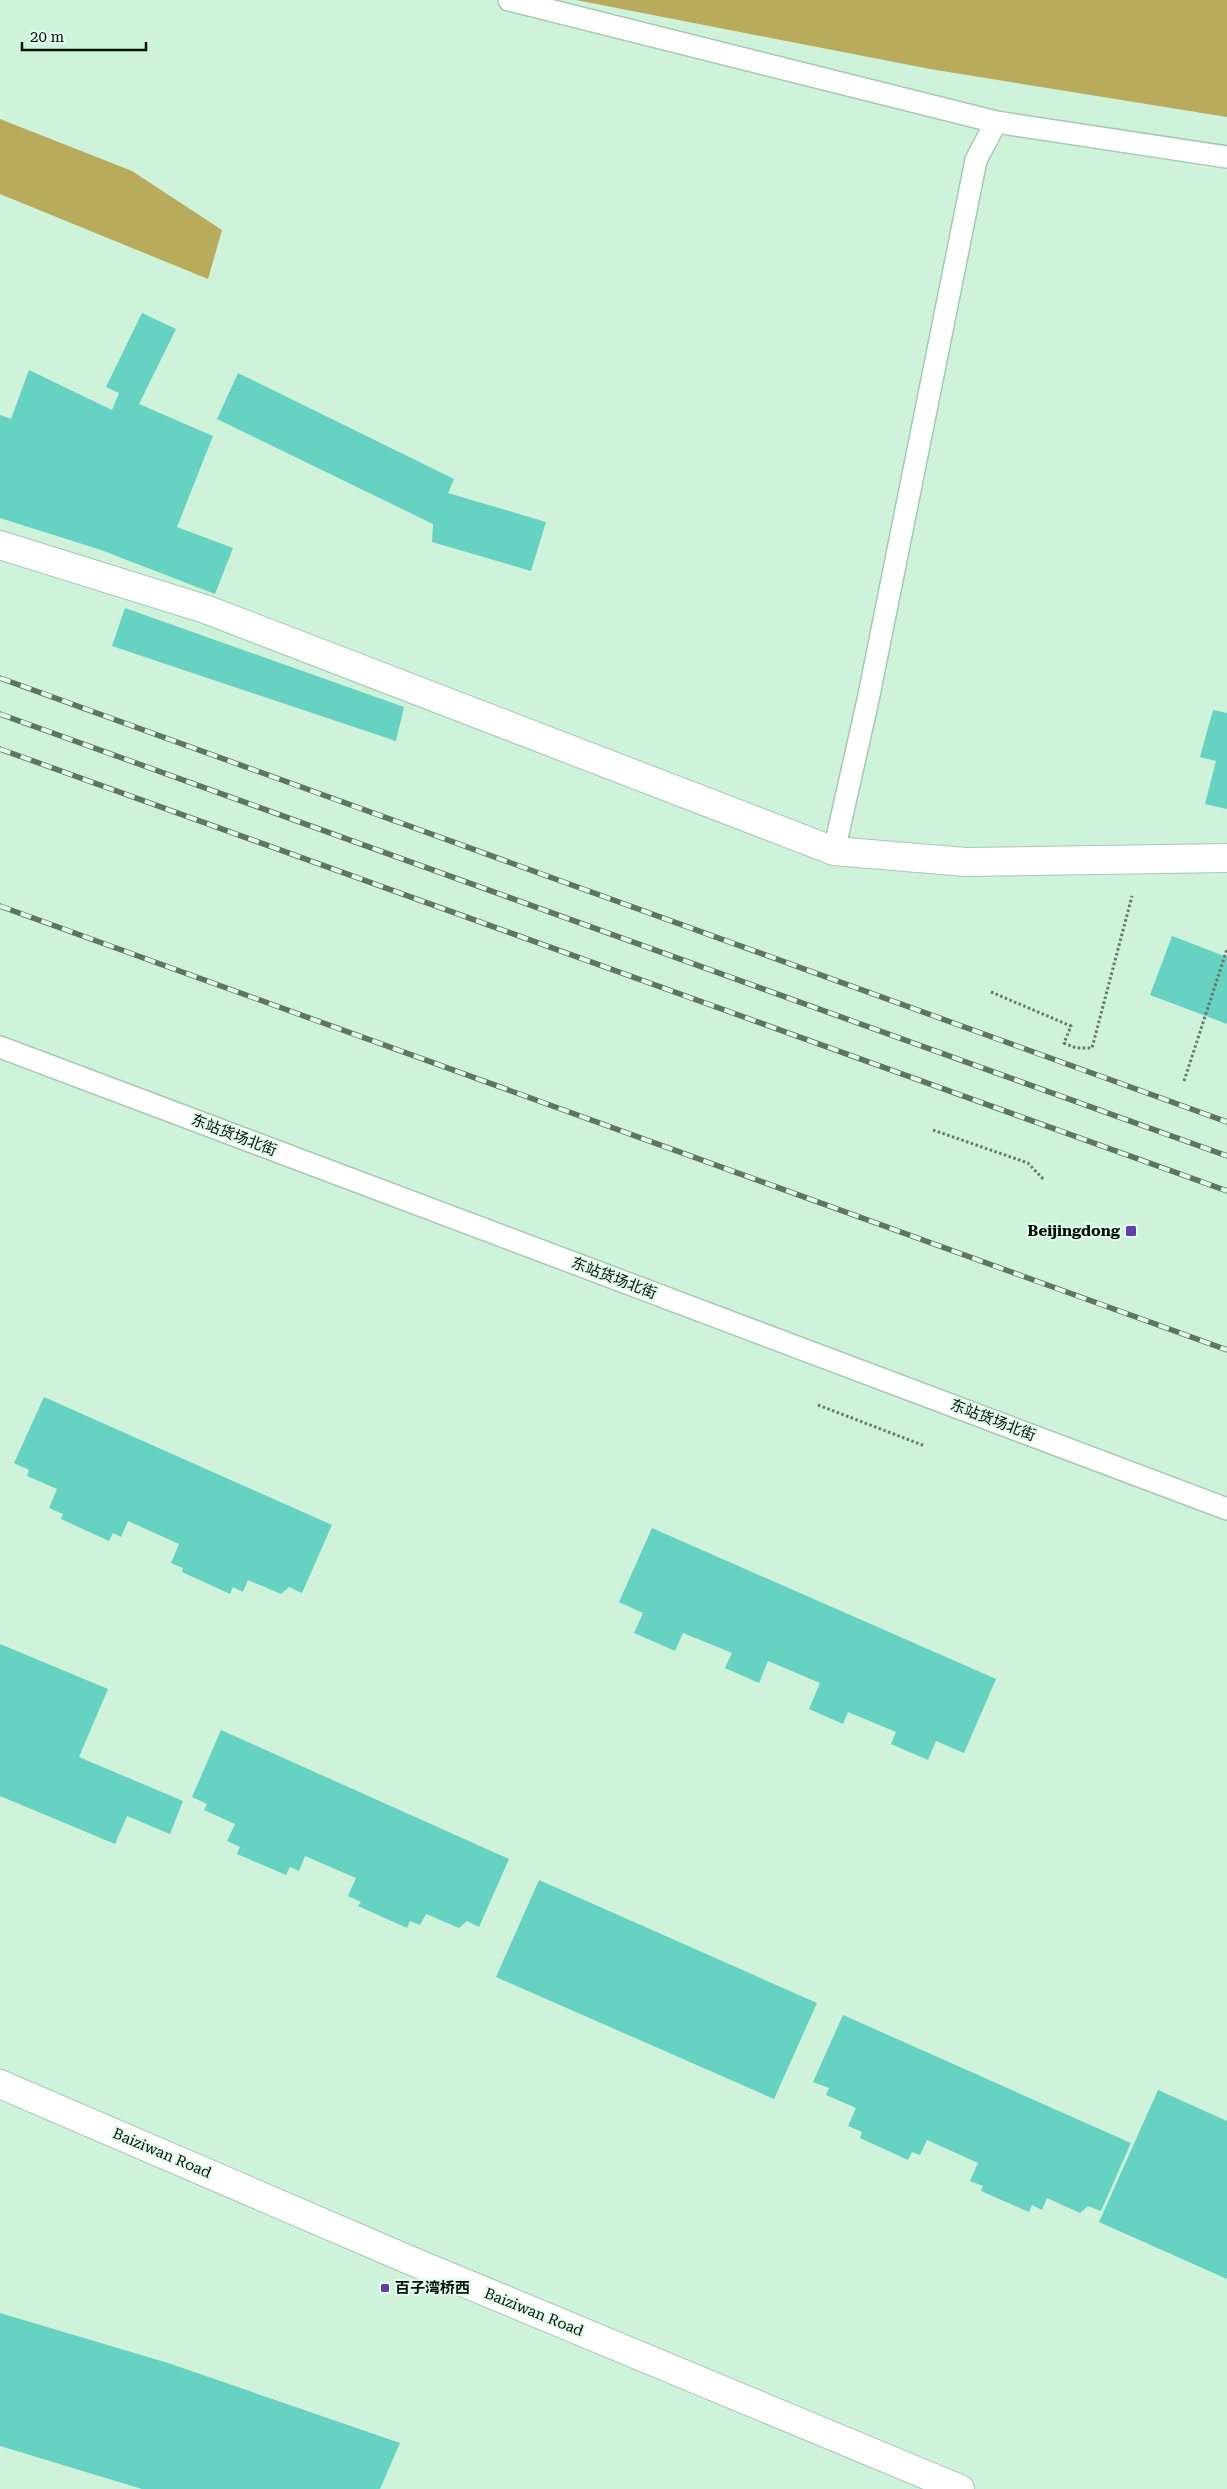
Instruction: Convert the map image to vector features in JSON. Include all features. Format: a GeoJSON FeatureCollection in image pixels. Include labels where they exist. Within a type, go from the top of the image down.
{"type":"FeatureCollection","features":[{"type":"Feature","properties":{"kind":"street"},"geometry":{"type":"LineString","coordinates":[[0,545],[205,609],[834,851],[966,862],[1227,858]]}},
{"type":"Feature","properties":{"kind":"street","name":"Baiziwan Road"},"geometry":{"type":"LineString","coordinates":[[0,2084],[407,2259],[960,2489]]}},
{"type":"Feature","properties":{"kind":"lane"},"geometry":{"type":"LineString","coordinates":[[509,0],[996,122],[1227,157]]}},
{"type":"Feature","properties":{"kind":"lane"},"geometry":{"type":"LineString","coordinates":[[834,851],[868,700],[976,160],[996,122]]}},
{"type":"Feature","properties":{"kind":"lane","name":"东站货场北街"},"geometry":{"type":"LineString","coordinates":[[1,1050],[1227,1508]]}},
{"type":"Feature","properties":{"kind":"path"},"geometry":{"type":"LineString","coordinates":[[991,992],[1071,1026],[1064,1043],[1076,1048],[1092,1048],[1142,859]]}},
{"type":"Feature","properties":{"kind":"path"},"geometry":{"type":"LineString","coordinates":[[1184,1081],[1227,948]]}},
{"type":"Feature","properties":{"kind":"path"},"geometry":{"type":"LineString","coordinates":[[932,1130],[1028,1162],[1044,1180]]}},
{"type":"Feature","properties":{"kind":"path"},"geometry":{"type":"LineString","coordinates":[[818,1405],[925,1446]]}},
{"type":"Feature","properties":{"kind":"shaded area"},"geometry":{"type":"Polygon","coordinates":[[[576,0],[1227,0],[1227,117],[930,69],[576,0]]]}},
{"type":"Feature","properties":{"kind":"shaded area"},"geometry":{"type":"Polygon","coordinates":[[[0,119],[132,171],[222,230],[208,279],[0,194],[0,119]]]}},
{"type":"Feature","properties":{"kind":"building"},"geometry":{"type":"Polygon","coordinates":[[[142,313],[176,329],[139,404],[213,436],[177,527],[233,548],[215,594],[101,550],[0,518],[0,415],[11,419],[29,370],[112,410],[119,393],[106,387],[142,313]]]}},
{"type":"Feature","properties":{"kind":"building"},"geometry":{"type":"Polygon","coordinates":[[[238,373],[454,479],[448,493],[546,522],[531,571],[432,542],[433,524],[217,419],[238,373]]]}},
{"type":"Feature","properties":{"kind":"building"},"geometry":{"type":"Polygon","coordinates":[[[125,608],[404,707],[396,741],[112,646],[125,608]]]}},
{"type":"Feature","properties":{"kind":"building"},"geometry":{"type":"Polygon","coordinates":[[[1213,710],[1227,713],[1227,809],[1205,804],[1216,761],[1200,757],[1213,710]]]}},
{"type":"Feature","properties":{"kind":"building"},"geometry":{"type":"Polygon","coordinates":[[[1172,936],[1227,957],[1227,1024],[1150,995],[1172,936]]]}},
{"type":"Feature","properties":{"kind":"building"},"geometry":{"type":"Polygon","coordinates":[[[44,1397],[332,1525],[302,1593],[289,1587],[281,1594],[248,1580],[243,1592],[233,1587],[230,1594],[182,1572],[183,1568],[171,1563],[179,1544],[128,1521],[121,1537],[113,1533],[109,1541],[61,1519],[63,1514],[49,1508],[57,1489],[27,1476],[29,1470],[14,1463],[44,1397]]]}},
{"type":"Feature","properties":{"kind":"building"},"geometry":{"type":"Polygon","coordinates":[[[652,1528],[996,1679],[964,1753],[936,1741],[928,1760],[891,1744],[896,1732],[848,1712],[843,1724],[809,1709],[820,1683],[768,1661],[759,1683],[725,1668],[732,1653],[683,1633],[675,1651],[634,1633],[643,1613],[619,1602],[652,1528]]]}},
{"type":"Feature","properties":{"kind":"building"},"geometry":{"type":"Polygon","coordinates":[[[0,1644],[108,1689],[79,1757],[183,1801],[170,1834],[127,1816],[115,1844],[0,1796],[0,1644]]]}},
{"type":"Feature","properties":{"kind":"building"},"geometry":{"type":"Polygon","coordinates":[[[221,1730],[509,1859],[479,1927],[467,1921],[459,1928],[426,1914],[420,1925],[410,1921],[407,1928],[358,1906],[361,1902],[348,1896],[356,1878],[305,1856],[299,1871],[290,1867],[286,1875],[237,1854],[240,1847],[227,1841],[235,1824],[204,1810],[207,1804],[192,1797],[221,1730]]]}},
{"type":"Feature","properties":{"kind":"building"},"geometry":{"type":"Polygon","coordinates":[[[539,1880],[817,2003],[774,2099],[496,1977],[539,1880]]]}},
{"type":"Feature","properties":{"kind":"building"},"geometry":{"type":"Polygon","coordinates":[[[843,2015],[1131,2143],[1101,2211],[1088,2206],[1080,2213],[1047,2198],[1042,2210],[1032,2205],[1029,2212],[981,2191],[983,2186],[970,2181],[978,2163],[927,2140],[920,2155],[912,2152],[908,2160],[860,2138],[862,2132],[848,2126],[856,2108],[826,2095],[829,2088],[813,2082],[843,2015]]]}},
{"type":"Feature","properties":{"kind":"building"},"geometry":{"type":"Polygon","coordinates":[[[1158,2090],[1227,2121],[1227,2279],[1099,2222],[1158,2090]]]}},
{"type":"Feature","properties":{"kind":"building"},"geometry":{"type":"Polygon","coordinates":[[[0,2313],[168,2363],[400,2443],[380,2489],[142,2489],[0,2446],[0,2313]]]}},
{"type":"Feature","properties":{"kind":"railway"},"geometry":{"type":"LineString","coordinates":[[0,678],[1227,1122]]}},
{"type":"Feature","properties":{"kind":"railway"},"geometry":{"type":"LineString","coordinates":[[0,714],[1227,1156]]}},
{"type":"Feature","properties":{"kind":"railway"},"geometry":{"type":"LineString","coordinates":[[0,749],[1227,1191]]}},
{"type":"Feature","properties":{"kind":"railway"},"geometry":{"type":"LineString","coordinates":[[0,906],[1227,1350]]}},
{"type":"Feature","properties":{"kind":"place","name":"Beijingdong"},"geometry":{"type":"Point","coordinates":[1131,1231]}},
{"type":"Feature","properties":{"kind":"place","name":"百子湾桥西"},"geometry":{"type":"Point","coordinates":[385,2288]}}]}
